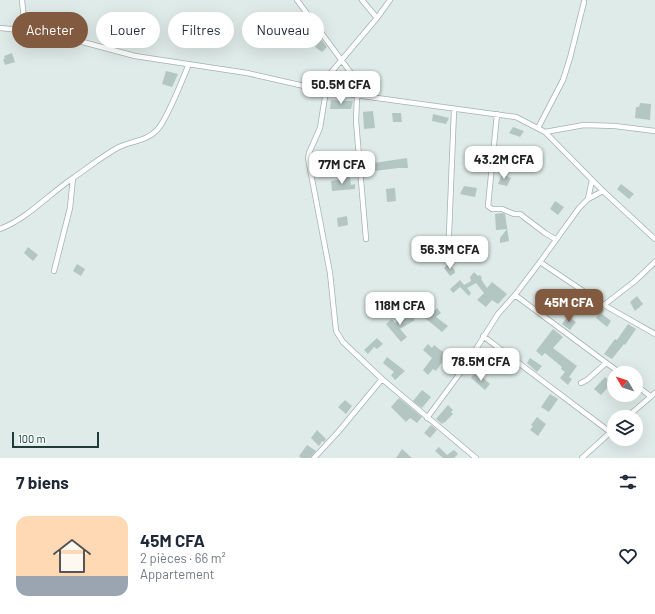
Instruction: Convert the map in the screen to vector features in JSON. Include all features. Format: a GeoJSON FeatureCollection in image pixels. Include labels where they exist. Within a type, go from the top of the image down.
{"type":"FeatureCollection","features":[{"type":"Feature","properties":{"kind":"street"},"geometry":{"type":"LineString","coordinates":[[22,0],[23,12]]}},
{"type":"Feature","properties":{"kind":"street"},"geometry":{"type":"LineString","coordinates":[[297,0],[368,96]]}},
{"type":"Feature","properties":{"kind":"street"},"geometry":{"type":"LineString","coordinates":[[362,0],[377,18]]}},
{"type":"Feature","properties":{"kind":"street"},"geometry":{"type":"LineString","coordinates":[[318,88],[377,18],[390,0]]}},
{"type":"Feature","properties":{"kind":"street"},"geometry":{"type":"LineString","coordinates":[[538,128],[563,80],[584,2]]}},
{"type":"Feature","properties":{"kind":"street"},"geometry":{"type":"LineString","coordinates":[[0,28],[12,29]]}},
{"type":"Feature","properties":{"kind":"street"},"geometry":{"type":"LineString","coordinates":[[88,43],[135,56],[246,73],[326,91],[357,96],[368,96],[454,110],[516,117],[545,132],[603,191],[655,239]]}},
{"type":"Feature","properties":{"kind":"street"},"geometry":{"type":"LineString","coordinates":[[0,228],[11,224],[20,218],[108,153],[121,146],[148,138],[158,130],[189,64]]}},
{"type":"Feature","properties":{"kind":"street"},"geometry":{"type":"LineString","coordinates":[[346,94],[353,76]]}},
{"type":"Feature","properties":{"kind":"street"},"geometry":{"type":"LineString","coordinates":[[326,91],[320,128],[308,158],[330,273],[336,331],[343,342],[382,378],[427,418],[476,458]]}},
{"type":"Feature","properties":{"kind":"street"},"geometry":{"type":"LineString","coordinates":[[357,96],[356,121],[366,239]]}},
{"type":"Feature","properties":{"kind":"street"},"geometry":{"type":"LineString","coordinates":[[446,256],[449,234],[454,110]]}},
{"type":"Feature","properties":{"kind":"street"},"geometry":{"type":"LineString","coordinates":[[496,114],[488,206],[492,209],[502,209],[514,214],[520,214],[545,233],[556,239]]}},
{"type":"Feature","properties":{"kind":"street"},"geometry":{"type":"LineString","coordinates":[[545,132],[584,125],[615,126],[655,131]]}},
{"type":"Feature","properties":{"kind":"street"},"geometry":{"type":"LineString","coordinates":[[54,271],[70,208],[73,178]]}},
{"type":"Feature","properties":{"kind":"street"},"geometry":{"type":"LineString","coordinates":[[588,199],[592,180]]}},
{"type":"Feature","properties":{"kind":"street"},"geometry":{"type":"LineString","coordinates":[[427,418],[466,366],[483,336],[498,314],[515,295],[579,208],[588,199],[603,191]]}},
{"type":"Feature","properties":{"kind":"street"},"geometry":{"type":"LineString","coordinates":[[540,262],[604,305],[655,334]]}},
{"type":"Feature","properties":{"kind":"street"},"geometry":{"type":"LineString","coordinates":[[604,305],[655,262]]}},
{"type":"Feature","properties":{"kind":"street"},"geometry":{"type":"LineString","coordinates":[[515,295],[611,366]]}},
{"type":"Feature","properties":{"kind":"street"},"geometry":{"type":"LineString","coordinates":[[483,336],[607,426]]}},
{"type":"Feature","properties":{"kind":"street"},"geometry":{"type":"LineString","coordinates":[[581,383],[587,380],[606,362]]}},
{"type":"Feature","properties":{"kind":"street"},"geometry":{"type":"LineString","coordinates":[[314,458],[339,431],[382,378]]}},
{"type":"Feature","properties":{"kind":"street"},"geometry":{"type":"LineString","coordinates":[[643,390],[650,396]]}},
{"type":"Feature","properties":{"kind":"street"},"geometry":{"type":"LineString","coordinates":[[635,410],[655,392]]}},
{"type":"Feature","properties":{"kind":"street"},"geometry":{"type":"LineString","coordinates":[[582,458],[607,435]]}},
{"type":"Feature","properties":{"kind":"building"},"geometry":{"type":"Polygon","coordinates":[[[324,43],[327,47],[322,52],[316,48],[324,48],[324,43]]]}},
{"type":"Feature","properties":{"kind":"building"},"geometry":{"type":"Polygon","coordinates":[[[12,53],[15,62],[5,65],[3,59],[5,59],[4,56],[12,53]]]}},
{"type":"Feature","properties":{"kind":"building"},"geometry":{"type":"Polygon","coordinates":[[[166,71],[178,74],[172,87],[162,84],[166,71]]]}},
{"type":"Feature","properties":{"kind":"building"},"geometry":{"type":"Polygon","coordinates":[[[331,100],[353,101],[351,109],[330,109],[331,100]]]}},
{"type":"Feature","properties":{"kind":"building"},"geometry":{"type":"Polygon","coordinates":[[[640,103],[651,104],[650,120],[635,118],[636,107],[639,107],[640,103]]]}},
{"type":"Feature","properties":{"kind":"building"},"geometry":{"type":"Polygon","coordinates":[[[373,111],[375,128],[364,129],[363,112],[373,111]]]}},
{"type":"Feature","properties":{"kind":"building"},"geometry":{"type":"Polygon","coordinates":[[[392,113],[401,113],[402,122],[393,122],[392,113]]]}},
{"type":"Feature","properties":{"kind":"building"},"geometry":{"type":"Polygon","coordinates":[[[433,114],[449,118],[446,124],[432,121],[433,114]]]}},
{"type":"Feature","properties":{"kind":"building"},"geometry":{"type":"Polygon","coordinates":[[[513,127],[524,131],[520,137],[509,133],[513,127]]]}},
{"type":"Feature","properties":{"kind":"building"},"geometry":{"type":"Polygon","coordinates":[[[350,156],[349,167],[338,168],[338,158],[350,156]]]}},
{"type":"Feature","properties":{"kind":"building"},"geometry":{"type":"Polygon","coordinates":[[[407,158],[408,168],[375,171],[374,163],[407,158]]]}},
{"type":"Feature","properties":{"kind":"building"},"geometry":{"type":"Polygon","coordinates":[[[502,174],[511,178],[507,186],[498,184],[502,174]]]}},
{"type":"Feature","properties":{"kind":"building"},"geometry":{"type":"Polygon","coordinates":[[[343,177],[350,177],[351,185],[355,184],[355,189],[332,191],[331,181],[343,179],[343,177]]]}},
{"type":"Feature","properties":{"kind":"building"},"geometry":{"type":"Polygon","coordinates":[[[621,184],[634,194],[629,199],[617,189],[621,184]]]}},
{"type":"Feature","properties":{"kind":"building"},"geometry":{"type":"Polygon","coordinates":[[[464,186],[477,188],[475,197],[460,194],[464,186]]]}},
{"type":"Feature","properties":{"kind":"building"},"geometry":{"type":"Polygon","coordinates":[[[395,188],[396,201],[387,202],[386,189],[395,188]]]}},
{"type":"Feature","properties":{"kind":"building"},"geometry":{"type":"Polygon","coordinates":[[[555,201],[564,207],[558,215],[550,209],[555,201]]]}},
{"type":"Feature","properties":{"kind":"building"},"geometry":{"type":"Polygon","coordinates":[[[495,214],[505,214],[509,241],[500,243],[500,238],[507,229],[496,230],[495,214]]]}},
{"type":"Feature","properties":{"kind":"building"},"geometry":{"type":"Polygon","coordinates":[[[347,216],[348,225],[338,227],[337,218],[347,216]]]}},
{"type":"Feature","properties":{"kind":"building"},"geometry":{"type":"Polygon","coordinates":[[[423,239],[438,241],[437,252],[422,250],[423,239]]]}},
{"type":"Feature","properties":{"kind":"building"},"geometry":{"type":"Polygon","coordinates":[[[28,247],[38,255],[33,261],[24,253],[28,247]]]}},
{"type":"Feature","properties":{"kind":"building"},"geometry":{"type":"Polygon","coordinates":[[[77,264],[85,269],[81,276],[73,271],[77,264]]]}},
{"type":"Feature","properties":{"kind":"building"},"geometry":{"type":"Polygon","coordinates":[[[450,264],[455,271],[455,273],[450,276],[444,268],[450,264]]]}},
{"type":"Feature","properties":{"kind":"building"},"geometry":{"type":"Polygon","coordinates":[[[474,272],[478,276],[480,275],[487,288],[492,282],[507,294],[498,304],[492,300],[486,307],[477,300],[484,293],[476,283],[467,288],[471,293],[469,296],[460,287],[453,293],[450,289],[460,280],[464,285],[471,281],[470,277],[474,272]]]}},
{"type":"Feature","properties":{"kind":"building"},"geometry":{"type":"Polygon","coordinates":[[[637,296],[643,304],[635,311],[630,302],[637,296]]]}},
{"type":"Feature","properties":{"kind":"building"},"geometry":{"type":"Polygon","coordinates":[[[599,306],[604,310],[602,314],[611,321],[607,327],[596,318],[599,313],[596,310],[599,306]]]}},
{"type":"Feature","properties":{"kind":"building"},"geometry":{"type":"Polygon","coordinates":[[[437,308],[441,313],[436,317],[448,326],[442,332],[425,318],[437,308]]]}},
{"type":"Feature","properties":{"kind":"building"},"geometry":{"type":"Polygon","coordinates":[[[409,313],[415,320],[400,329],[407,337],[401,342],[386,324],[392,319],[395,323],[409,313]]]}},
{"type":"Feature","properties":{"kind":"building"},"geometry":{"type":"Polygon","coordinates":[[[568,316],[576,322],[570,330],[562,324],[568,316]]]}},
{"type":"Feature","properties":{"kind":"building"},"geometry":{"type":"Polygon","coordinates":[[[628,324],[636,329],[625,345],[624,344],[612,359],[604,354],[615,339],[617,340],[628,324]]]}},
{"type":"Feature","properties":{"kind":"building"},"geometry":{"type":"Polygon","coordinates":[[[553,329],[563,337],[553,348],[577,366],[569,377],[572,379],[568,385],[560,378],[565,372],[561,369],[562,367],[545,353],[542,356],[536,351],[553,329]]]}},
{"type":"Feature","properties":{"kind":"building"},"geometry":{"type":"Polygon","coordinates":[[[377,338],[383,344],[377,349],[374,347],[368,354],[364,350],[377,338]]]}},
{"type":"Feature","properties":{"kind":"building"},"geometry":{"type":"Polygon","coordinates":[[[428,344],[432,348],[434,345],[447,355],[436,371],[433,369],[428,375],[423,370],[432,358],[423,350],[428,344]]]}},
{"type":"Feature","properties":{"kind":"building"},"geometry":{"type":"Polygon","coordinates":[[[387,357],[405,371],[395,380],[391,375],[394,372],[383,363],[387,357]]]}},
{"type":"Feature","properties":{"kind":"building"},"geometry":{"type":"Polygon","coordinates":[[[530,358],[542,366],[537,372],[527,363],[530,358]]]}},
{"type":"Feature","properties":{"kind":"building"},"geometry":{"type":"Polygon","coordinates":[[[474,374],[481,379],[482,377],[490,384],[485,390],[471,378],[474,374]]]}},
{"type":"Feature","properties":{"kind":"building"},"geometry":{"type":"Polygon","coordinates":[[[605,377],[607,379],[607,388],[601,395],[594,389],[605,377]]]}},
{"type":"Feature","properties":{"kind":"building"},"geometry":{"type":"Polygon","coordinates":[[[422,390],[431,397],[422,408],[413,401],[422,390]]]}},
{"type":"Feature","properties":{"kind":"building"},"geometry":{"type":"Polygon","coordinates":[[[550,394],[558,399],[549,412],[541,407],[550,394]]]}},
{"type":"Feature","properties":{"kind":"building"},"geometry":{"type":"Polygon","coordinates":[[[399,398],[422,417],[417,423],[410,418],[406,422],[391,407],[399,398]]]}},
{"type":"Feature","properties":{"kind":"building"},"geometry":{"type":"Polygon","coordinates":[[[345,400],[352,406],[346,414],[338,407],[345,400]]]}},
{"type":"Feature","properties":{"kind":"building"},"geometry":{"type":"Polygon","coordinates":[[[448,405],[453,410],[451,412],[453,414],[442,424],[436,419],[448,405]]]}},
{"type":"Feature","properties":{"kind":"building"},"geometry":{"type":"Polygon","coordinates":[[[537,417],[546,424],[538,436],[530,430],[533,426],[531,425],[537,417]]]}},
{"type":"Feature","properties":{"kind":"building"},"geometry":{"type":"Polygon","coordinates":[[[431,425],[437,430],[430,438],[424,433],[431,425]]]}},
{"type":"Feature","properties":{"kind":"building"},"geometry":{"type":"Polygon","coordinates":[[[317,430],[326,439],[324,442],[322,441],[319,446],[311,438],[317,430]]]}},
{"type":"Feature","properties":{"kind":"building"},"geometry":{"type":"Polygon","coordinates":[[[307,445],[316,451],[310,458],[301,458],[299,456],[307,445]]]}},
{"type":"Feature","properties":{"kind":"building"},"geometry":{"type":"Polygon","coordinates":[[[439,447],[447,455],[454,450],[458,454],[454,458],[443,458],[435,451],[439,447]]]}},
{"type":"Feature","properties":{"kind":"building"},"geometry":{"type":"Polygon","coordinates":[[[402,449],[412,458],[396,458],[402,449]]]}}]}
